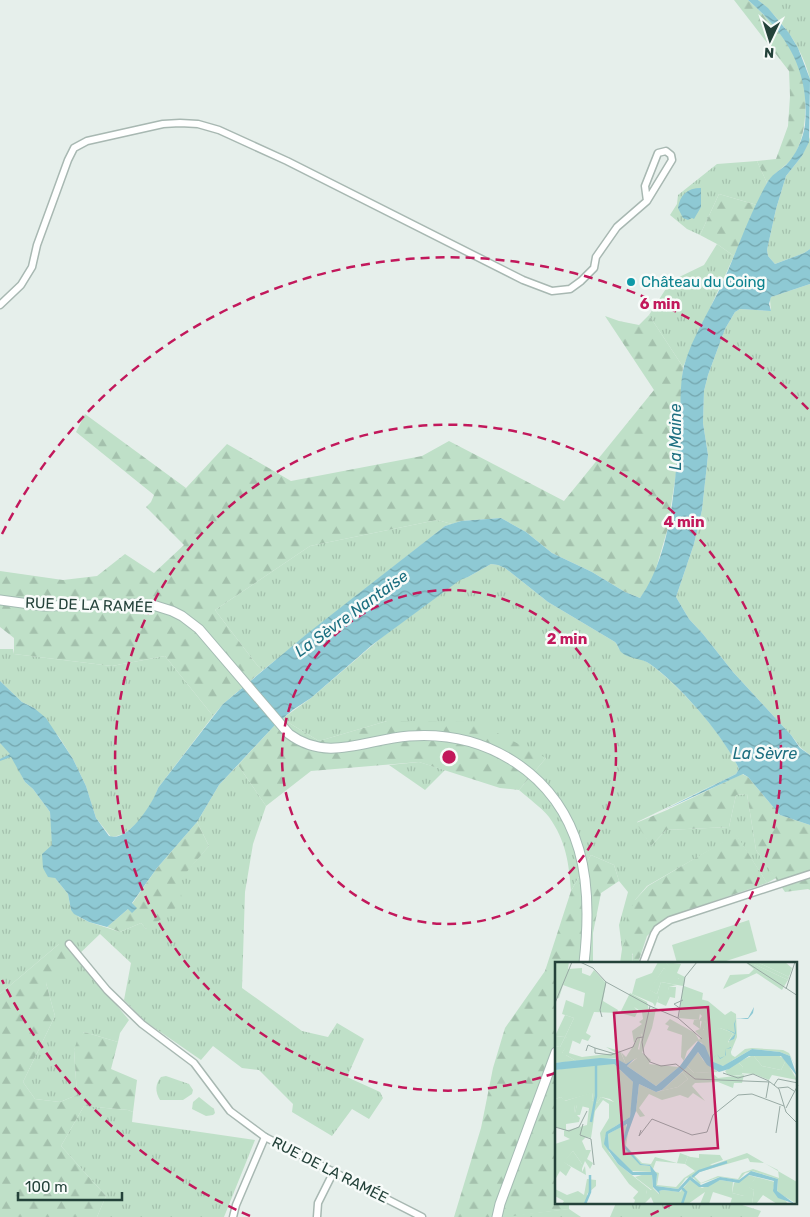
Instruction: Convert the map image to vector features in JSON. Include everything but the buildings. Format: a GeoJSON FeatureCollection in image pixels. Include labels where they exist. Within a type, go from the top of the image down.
{"type":"FeatureCollection","features":[{"type":"Feature","properties":{"kind":"main road","name":"RUE DE LA RAMÉE"},"geometry":{"type":"LineString","coordinates":[[0,600],[44,606],[139,604],[162,607],[182,616],[199,629],[286,731],[306,745],[325,749],[342,748],[408,736],[444,736],[475,742],[501,753],[534,776],[556,802],[575,838],[585,885],[584,962]]}},
{"type":"Feature","properties":{"kind":"main road"},"geometry":{"type":"LineString","coordinates":[[497,1217],[500,1204],[555,1055]]}},
{"type":"Feature","properties":{"kind":"street"},"geometry":{"type":"LineString","coordinates":[[0,305],[21,285],[32,267],[37,245],[74,148],[87,141],[163,124],[180,122],[198,124],[219,130],[287,161],[523,280],[552,291],[570,289],[594,268],[596,257],[617,227],[647,201],[672,160],[671,155],[666,151],[658,153],[645,186],[647,201]]}},
{"type":"Feature","properties":{"kind":"street"},"geometry":{"type":"LineString","coordinates":[[643,962],[657,929],[670,920],[810,874]]}},
{"type":"Feature","properties":{"kind":"street","name":"RUE DE LA RAMÉE"},"geometry":{"type":"LineString","coordinates":[[69,944],[107,990],[142,1024],[194,1063],[230,1111],[265,1137],[422,1217]]}},
{"type":"Feature","properties":{"kind":"street"},"geometry":{"type":"LineString","coordinates":[[235,1216],[236,1205],[265,1137]]}},
{"type":"Feature","properties":{"kind":"street"},"geometry":{"type":"LineString","coordinates":[[317,1217],[318,1203],[334,1171]]}},
{"type":"Feature","properties":{"kind":"green space"},"geometry":{"type":"Polygon","coordinates":[[[734,0],[748,0],[773,24],[793,52],[805,90],[805,118],[799,145],[791,160],[767,183],[757,161],[776,159],[788,126],[789,71],[734,0]]]}},
{"type":"Feature","properties":{"kind":"green space"},"geometry":{"type":"Polygon","coordinates":[[[758,0],[810,0],[810,79],[797,45],[776,17],[758,0]]]}},
{"type":"Feature","properties":{"kind":"green space"},"geometry":{"type":"Polygon","coordinates":[[[810,137],[810,249],[775,264],[768,256],[767,250],[776,209],[786,176],[802,156],[810,137]]]}},
{"type":"Feature","properties":{"kind":"green space"},"geometry":{"type":"Polygon","coordinates":[[[757,161],[767,183],[757,205],[719,194],[700,235],[687,229],[670,215],[677,204],[678,195],[717,164],[757,161]]]}},
{"type":"Feature","properties":{"kind":"green space"},"geometry":{"type":"Polygon","coordinates":[[[719,194],[757,205],[734,256],[700,235],[719,194]]]}},
{"type":"Feature","properties":{"kind":"green space"},"geometry":{"type":"Polygon","coordinates":[[[717,244],[734,256],[683,367],[649,315],[671,281],[704,265],[717,244]]]}},
{"type":"Feature","properties":{"kind":"green space"},"geometry":{"type":"Polygon","coordinates":[[[810,284],[810,755],[801,748],[733,672],[689,619],[676,597],[694,544],[702,510],[708,455],[703,423],[704,391],[725,329],[735,312],[740,309],[771,311],[771,297],[810,284]]]}},
{"type":"Feature","properties":{"kind":"green space"},"geometry":{"type":"Polygon","coordinates":[[[649,315],[683,367],[676,474],[667,531],[655,572],[649,586],[640,598],[552,553],[526,532],[501,518],[461,521],[452,524],[437,520],[310,546],[215,610],[257,665],[263,670],[223,704],[213,716],[165,656],[112,666],[14,654],[14,638],[0,627],[0,571],[63,580],[97,576],[125,554],[154,573],[184,545],[146,507],[154,495],[76,432],[85,414],[186,488],[227,444],[291,481],[422,456],[449,441],[564,501],[654,390],[605,316],[639,325],[649,315]]]}},
{"type":"Feature","properties":{"kind":"green space"},"geometry":{"type":"Polygon","coordinates":[[[437,520],[452,524],[445,526],[263,670],[257,665],[215,610],[310,546],[437,520]]]}},
{"type":"Feature","properties":{"kind":"green space"},"geometry":{"type":"Polygon","coordinates":[[[491,564],[505,568],[548,602],[615,642],[621,651],[643,660],[662,673],[700,712],[723,741],[739,769],[736,774],[637,822],[651,846],[666,830],[729,827],[736,795],[747,794],[756,850],[776,878],[767,883],[736,835],[647,886],[635,900],[632,962],[620,962],[622,949],[619,925],[628,892],[619,881],[614,865],[591,855],[571,891],[568,862],[555,826],[539,806],[519,790],[546,758],[387,721],[319,741],[289,723],[286,716],[311,698],[381,638],[460,579],[468,577],[491,564]]]}},
{"type":"Feature","properties":{"kind":"green space"},"geometry":{"type":"Polygon","coordinates":[[[0,649],[13,649],[14,654],[112,666],[165,656],[213,716],[158,788],[140,819],[127,831],[111,837],[96,818],[86,786],[73,759],[59,737],[34,708],[22,702],[0,681],[0,649]]]}},
{"type":"Feature","properties":{"kind":"green space"},"geometry":{"type":"Polygon","coordinates":[[[286,716],[289,723],[319,741],[387,721],[476,722],[546,758],[519,790],[500,788],[419,762],[311,771],[266,806],[238,765],[275,725],[286,716]]]}},
{"type":"Feature","properties":{"kind":"green space"},"geometry":{"type":"Polygon","coordinates":[[[0,743],[9,751],[25,782],[33,789],[50,812],[55,878],[68,894],[71,910],[89,922],[120,932],[141,923],[146,929],[178,881],[209,846],[197,822],[219,785],[238,765],[266,806],[253,844],[245,892],[242,988],[302,1031],[328,1037],[337,1023],[364,1039],[347,1077],[380,1092],[383,1098],[369,1119],[352,1109],[332,1136],[292,1112],[293,1104],[259,1070],[242,1068],[213,1046],[201,1060],[146,1022],[124,1000],[131,963],[100,934],[76,957],[129,1020],[120,1033],[118,1042],[84,1032],[74,1050],[77,1095],[60,1102],[35,1099],[23,1082],[55,1016],[46,983],[59,944],[0,994],[0,743]]]}},
{"type":"Feature","properties":{"kind":"green space"},"geometry":{"type":"Polygon","coordinates":[[[419,762],[445,770],[425,790],[389,765],[419,762]]]}},
{"type":"Feature","properties":{"kind":"green space"},"geometry":{"type":"Polygon","coordinates":[[[742,774],[748,777],[780,815],[810,825],[810,890],[785,892],[756,850],[747,794],[736,795],[729,827],[666,830],[651,846],[636,823],[742,774]]]}},
{"type":"Feature","properties":{"kind":"green space"},"geometry":{"type":"Polygon","coordinates":[[[197,822],[209,846],[179,881],[182,900],[172,912],[146,929],[141,923],[120,932],[107,927],[128,909],[136,908],[132,904],[157,868],[197,822]]]}},
{"type":"Feature","properties":{"kind":"green space"},"geometry":{"type":"Polygon","coordinates":[[[736,834],[767,883],[668,917],[647,936],[638,962],[632,962],[633,954],[625,948],[627,916],[635,900],[648,886],[736,834]]]}},
{"type":"Feature","properties":{"kind":"green space"},"geometry":{"type":"Polygon","coordinates":[[[591,855],[614,865],[619,881],[601,893],[593,933],[593,962],[555,962],[555,1204],[569,1204],[569,1209],[507,1217],[454,1217],[481,1128],[493,1068],[505,1028],[545,971],[571,891],[591,855]]]}},
{"type":"Feature","properties":{"kind":"green space"},"geometry":{"type":"Polygon","coordinates":[[[749,920],[757,951],[723,962],[677,962],[672,945],[749,920]]]}},
{"type":"Feature","properties":{"kind":"green space"},"geometry":{"type":"Polygon","coordinates":[[[59,944],[76,957],[46,983],[55,1016],[23,1082],[35,1099],[60,1102],[77,1095],[74,1050],[77,1041],[84,1032],[118,1042],[111,1069],[137,1080],[133,1112],[84,1106],[61,1146],[106,1196],[97,1217],[0,1217],[0,994],[59,944]]]}},
{"type":"Feature","properties":{"kind":"green space"},"geometry":{"type":"Polygon","coordinates":[[[166,1076],[189,1084],[193,1090],[192,1094],[183,1100],[160,1100],[157,1094],[157,1085],[161,1077],[166,1076]]]}},
{"type":"Feature","properties":{"kind":"green space"},"geometry":{"type":"Polygon","coordinates":[[[199,1097],[214,1109],[215,1113],[213,1115],[206,1116],[192,1109],[193,1102],[199,1097]]]}},
{"type":"Feature","properties":{"kind":"green space"},"geometry":{"type":"Polygon","coordinates":[[[84,1106],[128,1110],[133,1112],[132,1122],[255,1140],[224,1217],[97,1217],[106,1196],[61,1146],[84,1106]]]}},
{"type":"Feature","properties":{"kind":"green space"},"geometry":{"type":"Polygon","coordinates":[[[616,1204],[739,1204],[761,1211],[758,1217],[610,1217],[616,1204]]]}},
{"type":"Feature","properties":{"kind":"green space"},"geometry":{"type":"Polygon","coordinates":[[[569,1209],[581,1217],[507,1217],[507,1216],[569,1209]]]}},
{"type":"Feature","properties":{"kind":"water"},"geometry":{"type":"Polygon","coordinates":[[[748,0],[758,0],[768,8],[789,33],[798,48],[810,79],[809,142],[802,156],[786,176],[767,250],[768,256],[775,264],[810,249],[810,284],[771,297],[769,304],[771,311],[740,309],[735,312],[725,329],[704,391],[703,423],[708,455],[702,510],[694,544],[676,597],[689,619],[733,672],[791,735],[800,748],[810,755],[810,825],[780,815],[748,777],[743,774],[664,810],[736,774],[739,769],[723,741],[687,697],[662,673],[650,664],[624,654],[615,642],[548,602],[505,568],[491,564],[460,580],[372,645],[311,698],[275,725],[219,785],[197,822],[157,868],[132,903],[137,908],[132,913],[128,909],[107,927],[89,922],[74,914],[71,910],[68,894],[55,878],[48,877],[43,868],[42,854],[52,845],[50,812],[33,789],[25,782],[11,757],[0,761],[0,759],[10,754],[0,743],[0,681],[22,702],[34,708],[46,718],[73,759],[86,786],[96,818],[109,836],[116,837],[124,834],[139,820],[151,803],[158,788],[223,704],[308,633],[445,526],[461,521],[501,518],[526,532],[552,553],[640,598],[651,579],[667,534],[675,485],[682,378],[687,355],[722,284],[767,183],[775,173],[786,165],[796,152],[803,136],[805,125],[804,87],[793,55],[774,26],[748,0]]]}},
{"type":"Feature","properties":{"kind":"water"},"geometry":{"type":"Polygon","coordinates":[[[701,188],[701,207],[694,219],[688,220],[683,218],[678,208],[680,199],[688,191],[701,188]]]}},
{"type":"Feature","properties":{"kind":"place","name":"Château du Coing"},"geometry":{"type":"Point","coordinates":[631,282]}},
{"type":"Feature","properties":{"kind":"water label","name":"La Maine"},"geometry":{"type":"Point","coordinates":[675,437]}},
{"type":"Feature","properties":{"kind":"water label","name":"La Sèvre Nantaise"},"geometry":{"type":"Point","coordinates":[351,613]}},
{"type":"Feature","properties":{"kind":"water label","name":"La Sèvre"},"geometry":{"type":"Point","coordinates":[765,753]}}]}
